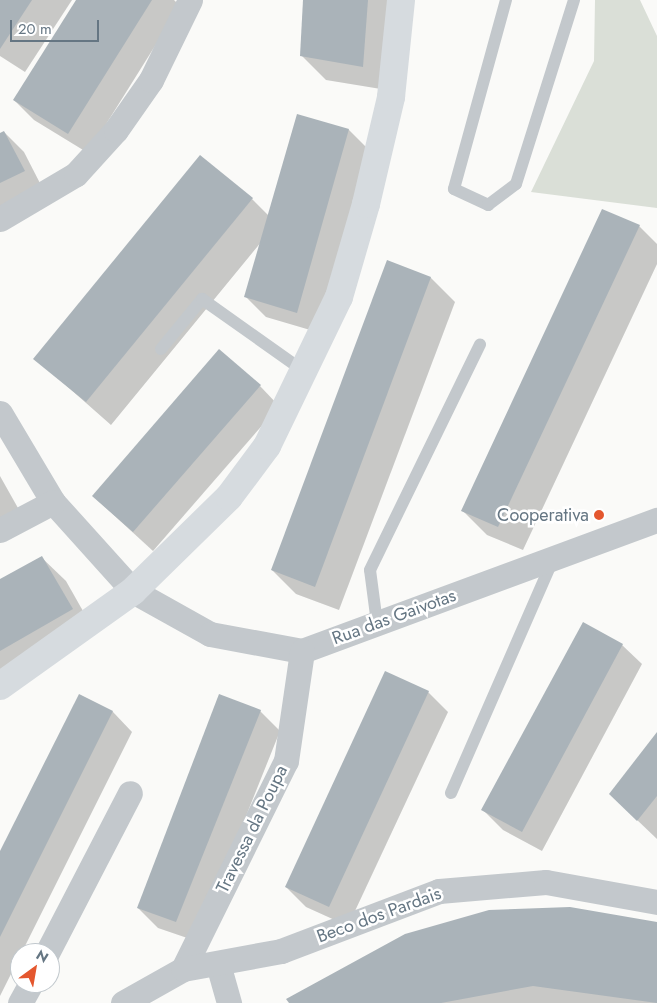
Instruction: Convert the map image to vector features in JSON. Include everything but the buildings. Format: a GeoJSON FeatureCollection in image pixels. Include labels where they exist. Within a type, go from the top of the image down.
{"type":"FeatureCollection","features":[{"type":"Feature","properties":{"kind":"street"},"geometry":{"type":"LineString","coordinates":[[0,219],[76,174],[116,130],[151,80],[190,0]]}},
{"type":"Feature","properties":{"kind":"street"},"geometry":{"type":"LineString","coordinates":[[0,686],[133,591],[229,497],[267,446],[305,372],[339,297],[366,204],[391,97],[401,0]]}},
{"type":"Feature","properties":{"kind":"street"},"geometry":{"type":"LineString","coordinates":[[0,413],[52,502],[133,591],[210,634],[302,651]]}},
{"type":"Feature","properties":{"kind":"street"},"geometry":{"type":"LineString","coordinates":[[0,530],[52,502]]}},
{"type":"Feature","properties":{"kind":"street","name":"Rua das Gaivotas"},"geometry":{"type":"LineString","coordinates":[[302,651],[553,560],[657,520]]}},
{"type":"Feature","properties":{"kind":"street","name":"Travessa da Poupa"},"geometry":{"type":"LineString","coordinates":[[183,969],[286,761],[302,651]]}},
{"type":"Feature","properties":{"kind":"street"},"geometry":{"type":"LineString","coordinates":[[52,943],[130,793]]}},
{"type":"Feature","properties":{"kind":"street","name":"Beco dos Pardais"},"geometry":{"type":"LineString","coordinates":[[183,969],[281,951],[439,891],[546,882],[657,902]]}},
{"type":"Feature","properties":{"kind":"street"},"geometry":{"type":"LineString","coordinates":[[218,964],[229,1003]]}},
{"type":"Feature","properties":{"kind":"street"},"geometry":{"type":"LineString","coordinates":[[123,1003],[183,969]]}},
{"type":"Feature","properties":{"kind":"lane"},"geometry":{"type":"LineString","coordinates":[[506,0],[454,189],[488,205],[516,184],[574,0]]}},
{"type":"Feature","properties":{"kind":"lane"},"geometry":{"type":"LineString","coordinates":[[161,349],[202,299],[305,372]]}},
{"type":"Feature","properties":{"kind":"lane"},"geometry":{"type":"LineString","coordinates":[[377,623],[370,570],[480,344]]}},
{"type":"Feature","properties":{"kind":"lane"},"geometry":{"type":"LineString","coordinates":[[451,793],[553,560]]}},
{"type":"Feature","properties":{"kind":"shaded area"},"geometry":{"type":"Polygon","coordinates":[[[595,0],[640,0],[657,36],[657,208],[531,192],[594,61],[595,0]]]}},
{"type":"Feature","properties":{"kind":"place","name":"Cooperativa"},"geometry":{"type":"Point","coordinates":[599,515]}}]}
